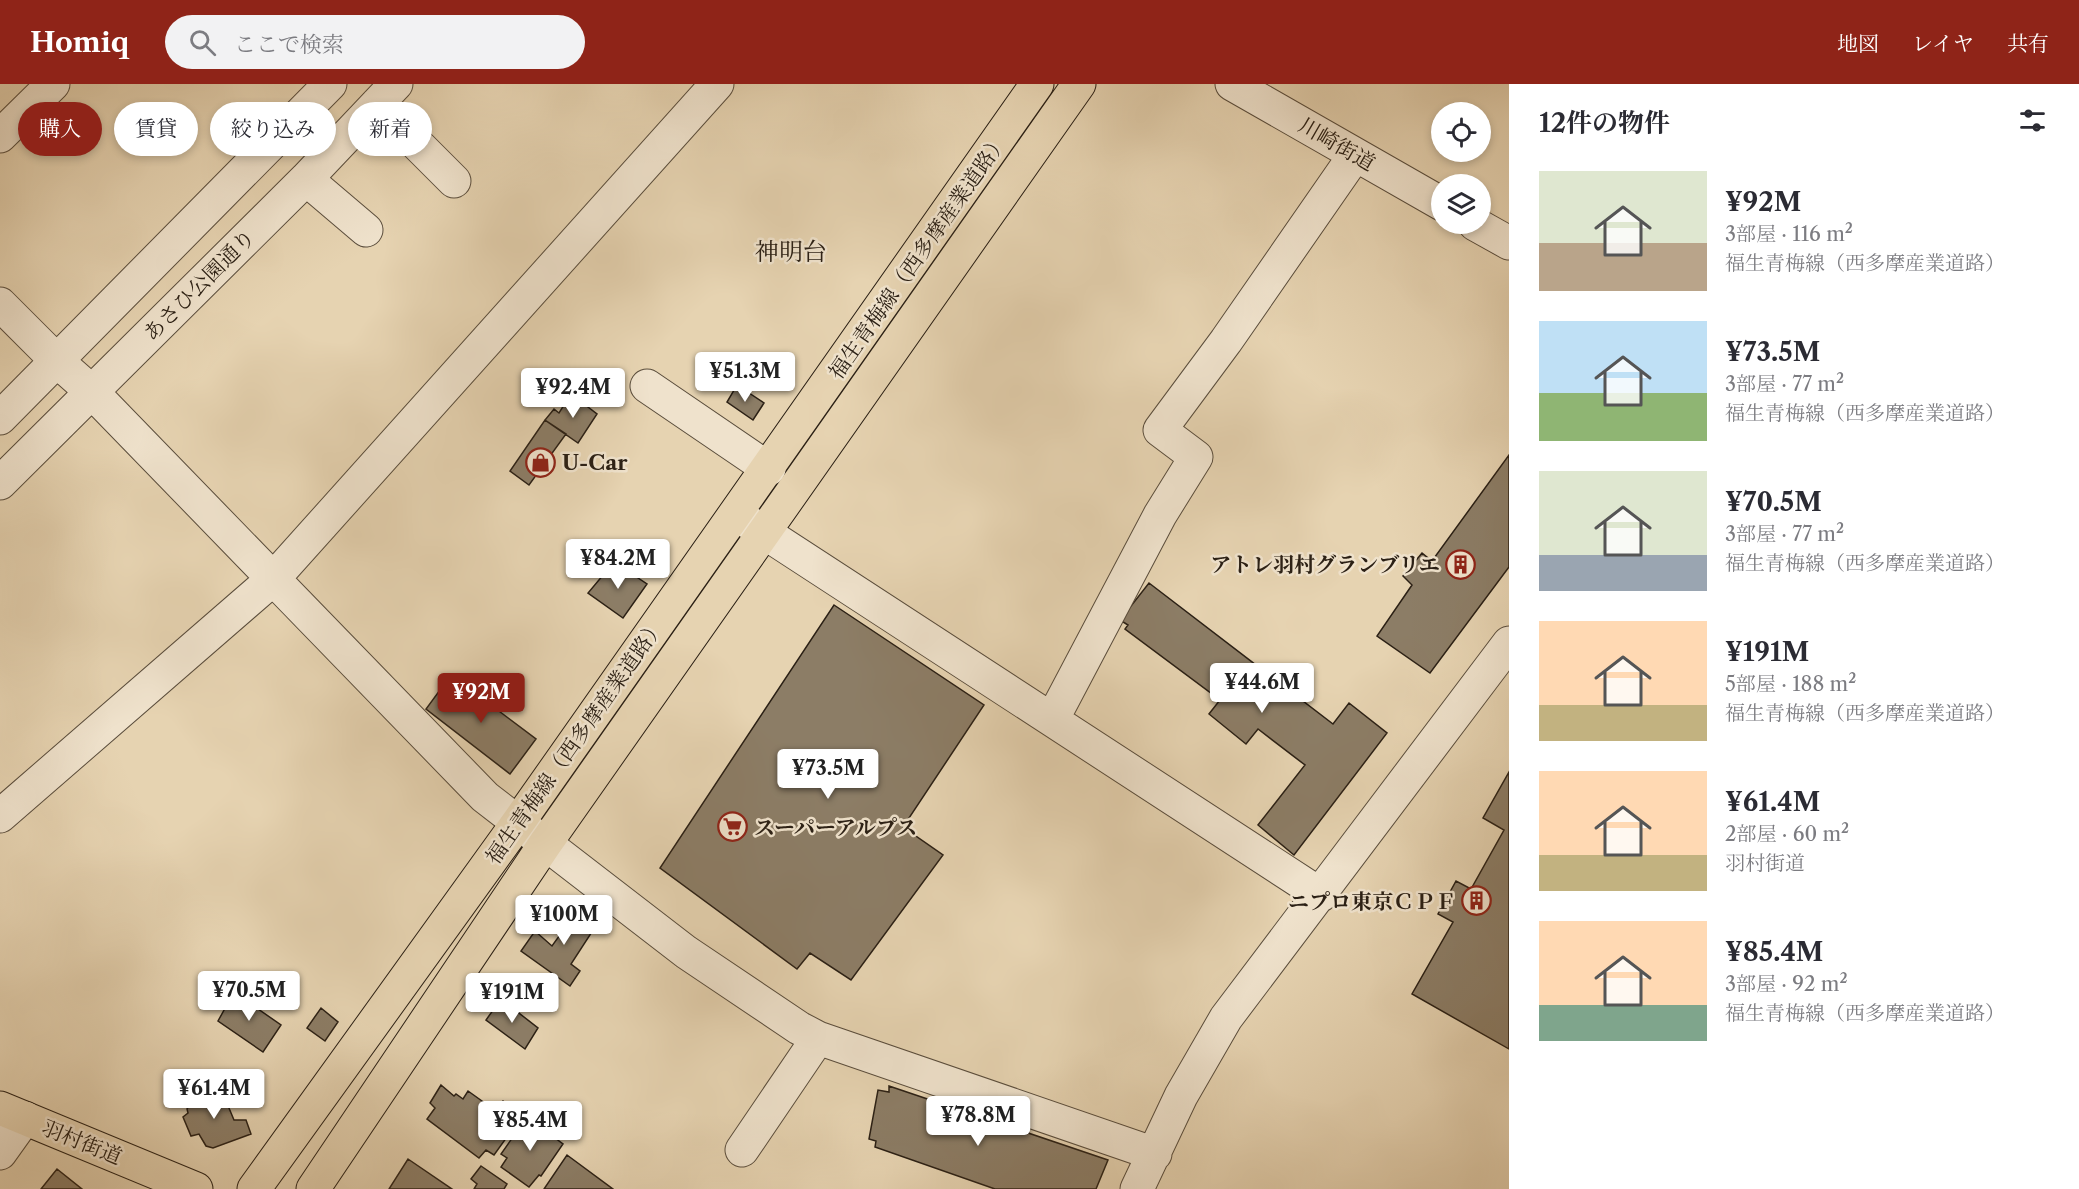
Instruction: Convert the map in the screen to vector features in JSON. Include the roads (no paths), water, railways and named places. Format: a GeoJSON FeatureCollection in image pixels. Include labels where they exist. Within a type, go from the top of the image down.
{"type":"FeatureCollection","features":[{"type":"Feature","properties":{"kind":"main road","name":"福生青梅線（西多摩産業道路）"},"geometry":{"type":"LineString","coordinates":[[254,1189],[517,824],[1037,84]]}},
{"type":"Feature","properties":{"kind":"main road","name":"福生青梅線（西多摩産業道路）"},"geometry":{"type":"LineString","coordinates":[[313,1189],[544,844],[1079,84]]}},
{"type":"Feature","properties":{"kind":"main road","name":"羽村街道"},"geometry":{"type":"LineString","coordinates":[[13,1113],[196,1189]]}},
{"type":"Feature","properties":{"kind":"street"},"geometry":{"type":"LineString","coordinates":[[0,136],[53,84]]}},
{"type":"Feature","properties":{"kind":"street"},"geometry":{"type":"LineString","coordinates":[[0,418],[330,84]]}},
{"type":"Feature","properties":{"kind":"street"},"geometry":{"type":"LineString","coordinates":[[0,816],[273,579],[717,84]]}},
{"type":"Feature","properties":{"kind":"street","name":"川崎街道"},"geometry":{"type":"LineString","coordinates":[[1232,84],[1431,198]]}},
{"type":"Feature","properties":{"kind":"street"},"geometry":{"type":"LineString","coordinates":[[387,90],[454,181]]}},
{"type":"Feature","properties":{"kind":"street","name":"あさひ公園通り"},"geometry":{"type":"LineString","coordinates":[[0,483],[306,179],[387,90]]}},
{"type":"Feature","properties":{"kind":"street"},"geometry":{"type":"LineString","coordinates":[[1053,718],[1160,515],[1196,457],[1160,430],[1226,341],[1355,155]]}},
{"type":"Feature","properties":{"kind":"street"},"geometry":{"type":"LineString","coordinates":[[306,179],[366,230]]}},
{"type":"Feature","properties":{"kind":"street"},"geometry":{"type":"LineString","coordinates":[[1491,233],[1509,243]]}},
{"type":"Feature","properties":{"kind":"street"},"geometry":{"type":"LineString","coordinates":[[0,304],[57,361],[91,391],[485,797],[517,824],[686,952],[799,1028],[818,1038],[1155,1154]]}},
{"type":"Feature","properties":{"kind":"street"},"geometry":{"type":"LineString","coordinates":[[647,386],[768,469]]}},
{"type":"Feature","properties":{"kind":"street"},"geometry":{"type":"LineString","coordinates":[[736,514],[1053,718],[1321,895]]}},
{"type":"Feature","properties":{"kind":"street"},"geometry":{"type":"LineString","coordinates":[[1137,1189],[1181,1096],[1214,1037],[1509,643]]}},
{"type":"Feature","properties":{"kind":"street"},"geometry":{"type":"LineString","coordinates":[[742,1150],[818,1038]]}},
{"type":"Feature","properties":{"kind":"street"},"geometry":{"type":"LineString","coordinates":[[0,1153],[13,1113]]}},
{"type":"Feature","properties":{"kind":"place","name":"U-Car"},"geometry":{"type":"Point","coordinates":[541,462]}},
{"type":"Feature","properties":{"kind":"place","name":"アトレ羽村グランブリエ"},"geometry":{"type":"Point","coordinates":[1461,564]}},
{"type":"Feature","properties":{"kind":"place","name":"スーパーアルプス"},"geometry":{"type":"Point","coordinates":[733,827]}},
{"type":"Feature","properties":{"kind":"place","name":"ニプロ東京ＣＰＦ"},"geometry":{"type":"Point","coordinates":[1477,901]}},
{"type":"Feature","properties":{"kind":"district","name":"神明台"},"geometry":{"type":"Point","coordinates":[791,251]}}]}
